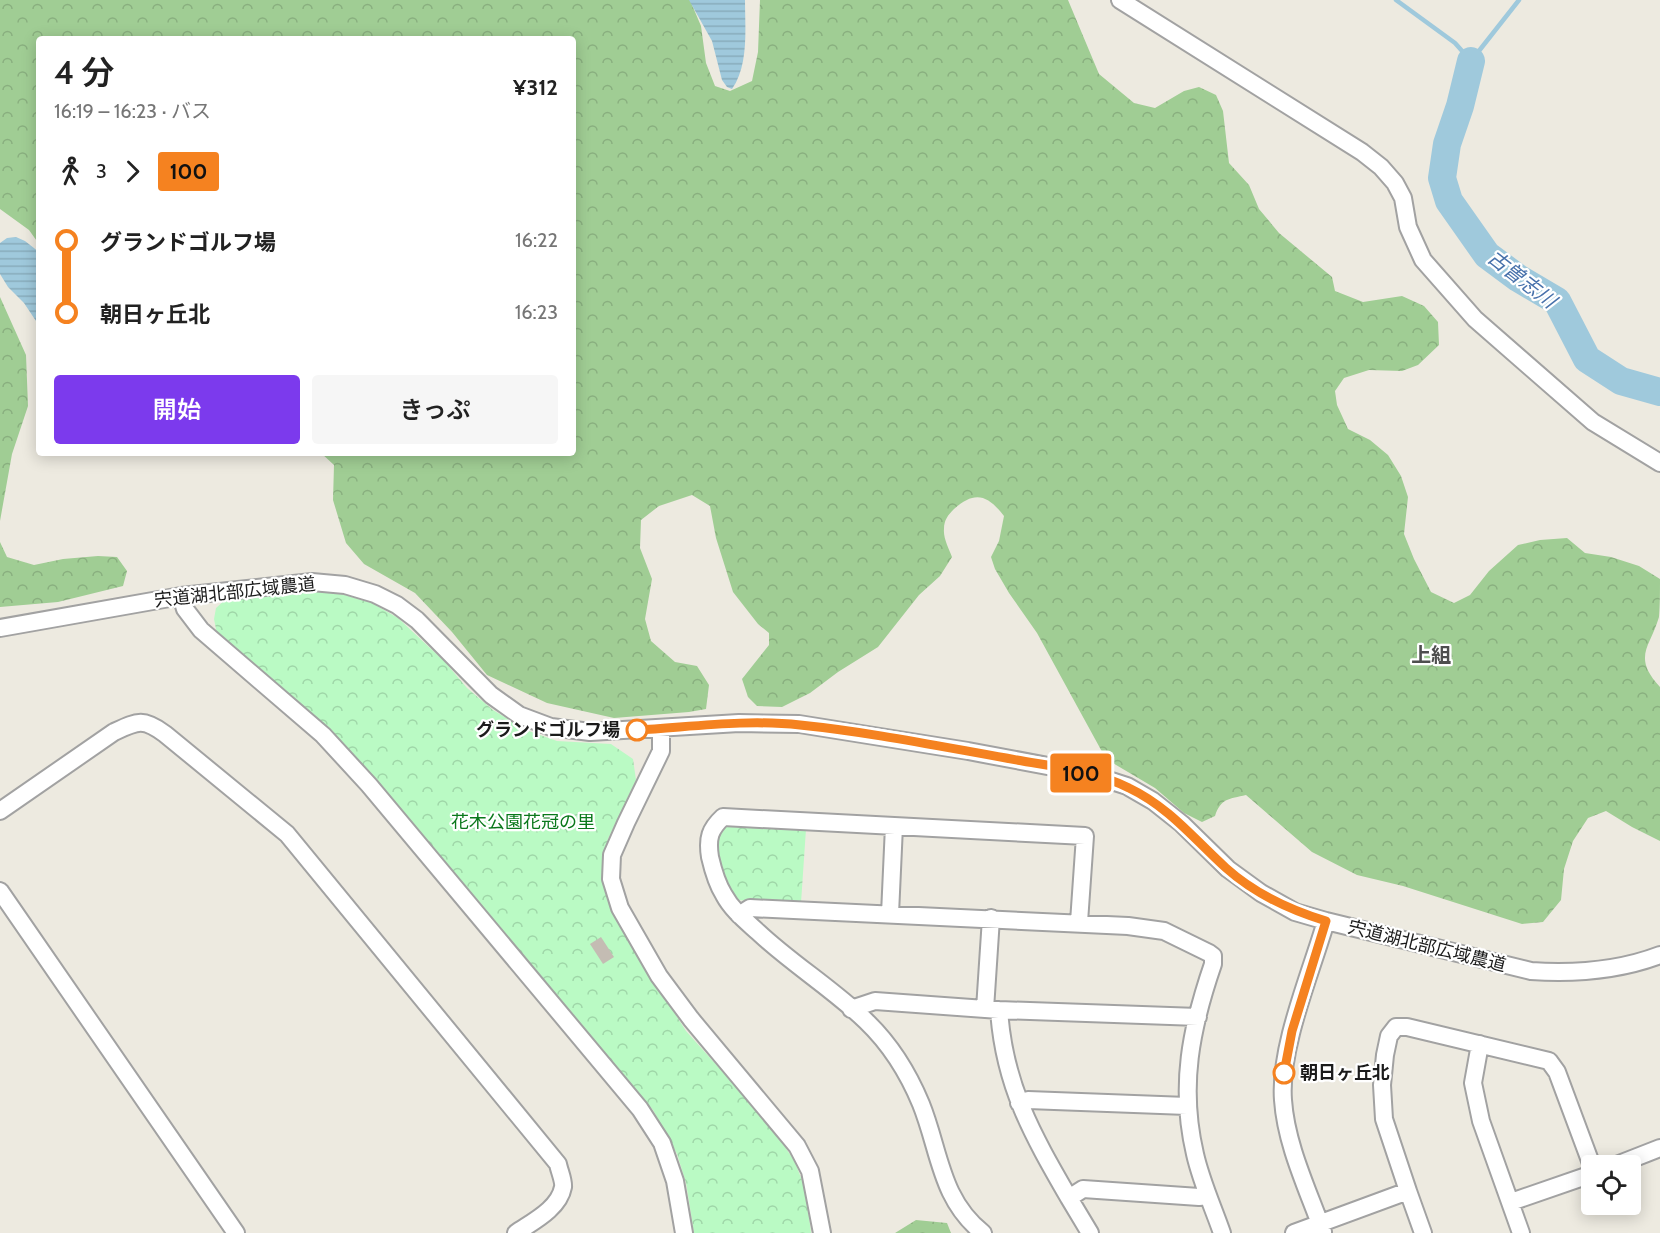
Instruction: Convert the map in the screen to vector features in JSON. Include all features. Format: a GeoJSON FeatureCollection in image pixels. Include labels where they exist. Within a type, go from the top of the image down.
{"type":"FeatureCollection","features":[{"type":"Feature","properties":{"kind":"street"},"geometry":{"type":"LineString","coordinates":[[1120,0],[1353,146],[1381,167],[1395,183],[1403,198],[1408,226],[1423,260],[1467,310],[1593,422],[1660,463]]}},
{"type":"Feature","properties":{"kind":"street","name":"宍道湖北部広域農道"},"geometry":{"type":"LineString","coordinates":[[0,628],[180,596],[312,582],[345,585],[375,594],[397,605],[491,695],[519,715],[551,727],[590,732],[739,723],[799,724],[968,751],[1090,774],[1127,786],[1153,801],[1182,824],[1228,870],[1261,893],[1295,912],[1532,970],[1565,973],[1603,970],[1637,963],[1660,955]]}},
{"type":"Feature","properties":{"kind":"street"},"geometry":{"type":"LineString","coordinates":[[180,596],[185,609],[201,630],[323,735],[369,785],[640,1109],[662,1143],[675,1181],[684,1233]]}},
{"type":"Feature","properties":{"kind":"street"},"geometry":{"type":"LineString","coordinates":[[0,811],[114,732],[133,723],[150,723],[165,734],[287,834],[558,1164],[563,1186],[556,1201],[546,1213],[516,1233]]}},
{"type":"Feature","properties":{"kind":"street"},"geometry":{"type":"LineString","coordinates":[[661,728],[661,751],[612,855],[611,879],[620,908],[659,976],[691,1019],[797,1146],[810,1172],[822,1233]]}},
{"type":"Feature","properties":{"kind":"street"},"geometry":{"type":"LineString","coordinates":[[983,1233],[976,1228],[956,1202],[942,1174],[922,1105],[907,1074],[867,1022],[780,952],[739,915],[724,896],[712,868],[709,847],[712,828],[723,817],[1084,836],[1079,922]]}},
{"type":"Feature","properties":{"kind":"street"},"geometry":{"type":"LineString","coordinates":[[890,914],[894,826]]}},
{"type":"Feature","properties":{"kind":"street"},"geometry":{"type":"LineString","coordinates":[[0,891],[236,1233]]}},
{"type":"Feature","properties":{"kind":"street"},"geometry":{"type":"LineString","coordinates":[[739,915],[750,908],[1079,922],[1164,931],[1209,953],[1213,956],[1213,964],[1190,1047],[1187,1106],[1195,1155],[1222,1233]]}},
{"type":"Feature","properties":{"kind":"street"},"geometry":{"type":"LineString","coordinates":[[991,918],[992,1009],[1019,1103],[1031,1132],[1090,1233]]}},
{"type":"Feature","properties":{"kind":"street"},"geometry":{"type":"LineString","coordinates":[[1321,1228],[1296,1157],[1283,1100],[1284,1067],[1292,1031],[1326,921]]}},
{"type":"Feature","properties":{"kind":"street"},"geometry":{"type":"LineString","coordinates":[[851,1009],[875,1001],[992,1009],[1198,1017]]}},
{"type":"Feature","properties":{"kind":"street"},"geometry":{"type":"LineString","coordinates":[[1423,1233],[1384,1119],[1382,1085],[1389,1036],[1396,1027],[1402,1026],[1543,1058],[1553,1065],[1588,1155]]}},
{"type":"Feature","properties":{"kind":"street"},"geometry":{"type":"LineString","coordinates":[[1480,1044],[1473,1083],[1481,1121],[1521,1233]]}},
{"type":"Feature","properties":{"kind":"street"},"geometry":{"type":"LineString","coordinates":[[1019,1103],[1028,1100],[1187,1106]]}},
{"type":"Feature","properties":{"kind":"street"},"geometry":{"type":"LineString","coordinates":[[1641,1155],[1660,1148]]}},
{"type":"Feature","properties":{"kind":"street"},"geometry":{"type":"LineString","coordinates":[[1511,1202],[1581,1178]]}},
{"type":"Feature","properties":{"kind":"street"},"geometry":{"type":"LineString","coordinates":[[1069,1198],[1083,1190],[1208,1196]]}},
{"type":"Feature","properties":{"kind":"street"},"geometry":{"type":"LineString","coordinates":[[1294,1233],[1321,1228],[1408,1191]]}},
{"type":"Feature","properties":{"kind":"green space"},"geometry":{"type":"Polygon","coordinates":[[[0,0],[690,0],[701,26],[706,63],[715,86],[730,91],[752,81],[758,52],[760,0],[1068,0],[1099,74],[1134,103],[1155,108],[1184,91],[1199,87],[1216,95],[1223,111],[1229,163],[1249,185],[1259,209],[1279,233],[1332,277],[1335,291],[1363,302],[1402,296],[1424,306],[1438,322],[1439,345],[1418,365],[1402,371],[1369,370],[1344,378],[1335,391],[1337,405],[1348,429],[1370,440],[1388,455],[1401,476],[1408,497],[1404,534],[1431,592],[1454,603],[1470,595],[1489,571],[1518,545],[1540,540],[1567,538],[1585,553],[1611,557],[1639,566],[1660,579],[1659,617],[1645,659],[1647,667],[1660,687],[1660,841],[1606,811],[1588,818],[1573,841],[1564,869],[1561,900],[1543,922],[1522,924],[1403,886],[1357,875],[1312,852],[1246,795],[1226,800],[1215,816],[1202,822],[1184,813],[1155,788],[1106,759],[1037,633],[995,569],[991,557],[999,541],[1004,516],[992,503],[975,497],[962,503],[948,516],[944,532],[952,557],[940,576],[919,595],[878,647],[810,693],[782,707],[757,706],[748,697],[742,679],[769,645],[769,633],[758,624],[733,592],[716,538],[710,506],[692,495],[659,506],[641,520],[640,548],[652,579],[645,619],[651,641],[675,662],[697,666],[709,685],[706,709],[614,718],[547,703],[487,675],[452,632],[415,593],[364,564],[346,543],[333,500],[334,465],[324,456],[576,456],[576,36],[36,36],[36,240],[29,230],[0,209],[0,0]]]}},
{"type":"Feature","properties":{"kind":"green space"},"geometry":{"type":"Polygon","coordinates":[[[0,297],[26,355],[28,406],[12,454],[0,521],[0,297]]]}},
{"type":"Feature","properties":{"kind":"green space"},"geometry":{"type":"Polygon","coordinates":[[[0,542],[7,557],[34,565],[63,559],[117,557],[127,571],[123,586],[58,602],[0,607],[0,542]]]}},
{"type":"Feature","properties":{"kind":"green space","name":"花木公園花冠の里"},"geometry":{"type":"Polygon","coordinates":[[[310,591],[338,593],[372,603],[398,618],[445,662],[467,688],[493,710],[526,730],[557,741],[611,744],[633,759],[636,780],[608,839],[603,863],[603,882],[610,906],[686,1031],[772,1127],[795,1162],[806,1191],[811,1233],[694,1233],[686,1183],[677,1154],[653,1110],[524,956],[217,634],[214,619],[216,608],[226,599],[310,591]]]}},
{"type":"Feature","properties":{"kind":"green space"},"geometry":{"type":"Polygon","coordinates":[[[725,824],[806,829],[801,903],[735,900],[721,870],[717,855],[719,837],[725,824]]]}},
{"type":"Feature","properties":{"kind":"green space"},"geometry":{"type":"Polygon","coordinates":[[[916,1220],[947,1223],[951,1233],[895,1233],[916,1220]]]}},
{"type":"Feature","properties":{"kind":"water"},"geometry":{"type":"Polygon","coordinates":[[[689,0],[745,0],[744,58],[732,89],[727,87],[722,80],[712,41],[689,0]]]}},
{"type":"Feature","properties":{"kind":"water"},"geometry":{"type":"Polygon","coordinates":[[[16,237],[36,250],[36,321],[0,274],[0,243],[7,238],[16,237]]]}},
{"type":"Feature","properties":{"kind":"building"},"geometry":{"type":"Polygon","coordinates":[[[601,937],[614,957],[603,964],[590,944],[601,937]]]}},
{"type":"Feature","properties":{"kind":"waterway"},"geometry":{"type":"LineString","coordinates":[[1396,0],[1455,43],[1471,61],[1519,0]]}},
{"type":"Feature","properties":{"kind":"waterway","name":"古曽志川"},"geometry":{"type":"LineString","coordinates":[[1471,61],[1460,106],[1447,144],[1442,178],[1449,201],[1487,255],[1518,278],[1557,301],[1587,359],[1621,381],[1660,392]]}},
{"type":"Feature","properties":{"kind":"bus line","name":"100"},"geometry":{"type":"LineString","coordinates":[[637,730],[739,723],[799,724],[1050,766],[1090,774],[1127,786],[1153,801],[1182,824],[1228,870],[1261,893],[1295,912],[1326,921],[1292,1031],[1284,1073]]}},
{"type":"Feature","properties":{"kind":"place","name":"グランドゴルフ場"},"geometry":{"type":"Point","coordinates":[637,730]}},
{"type":"Feature","properties":{"kind":"place","name":"朝日ヶ丘北"},"geometry":{"type":"Point","coordinates":[1284,1073]}},
{"type":"Feature","properties":{"kind":"district","name":"上組"},"geometry":{"type":"Point","coordinates":[1431,655]}}]}
